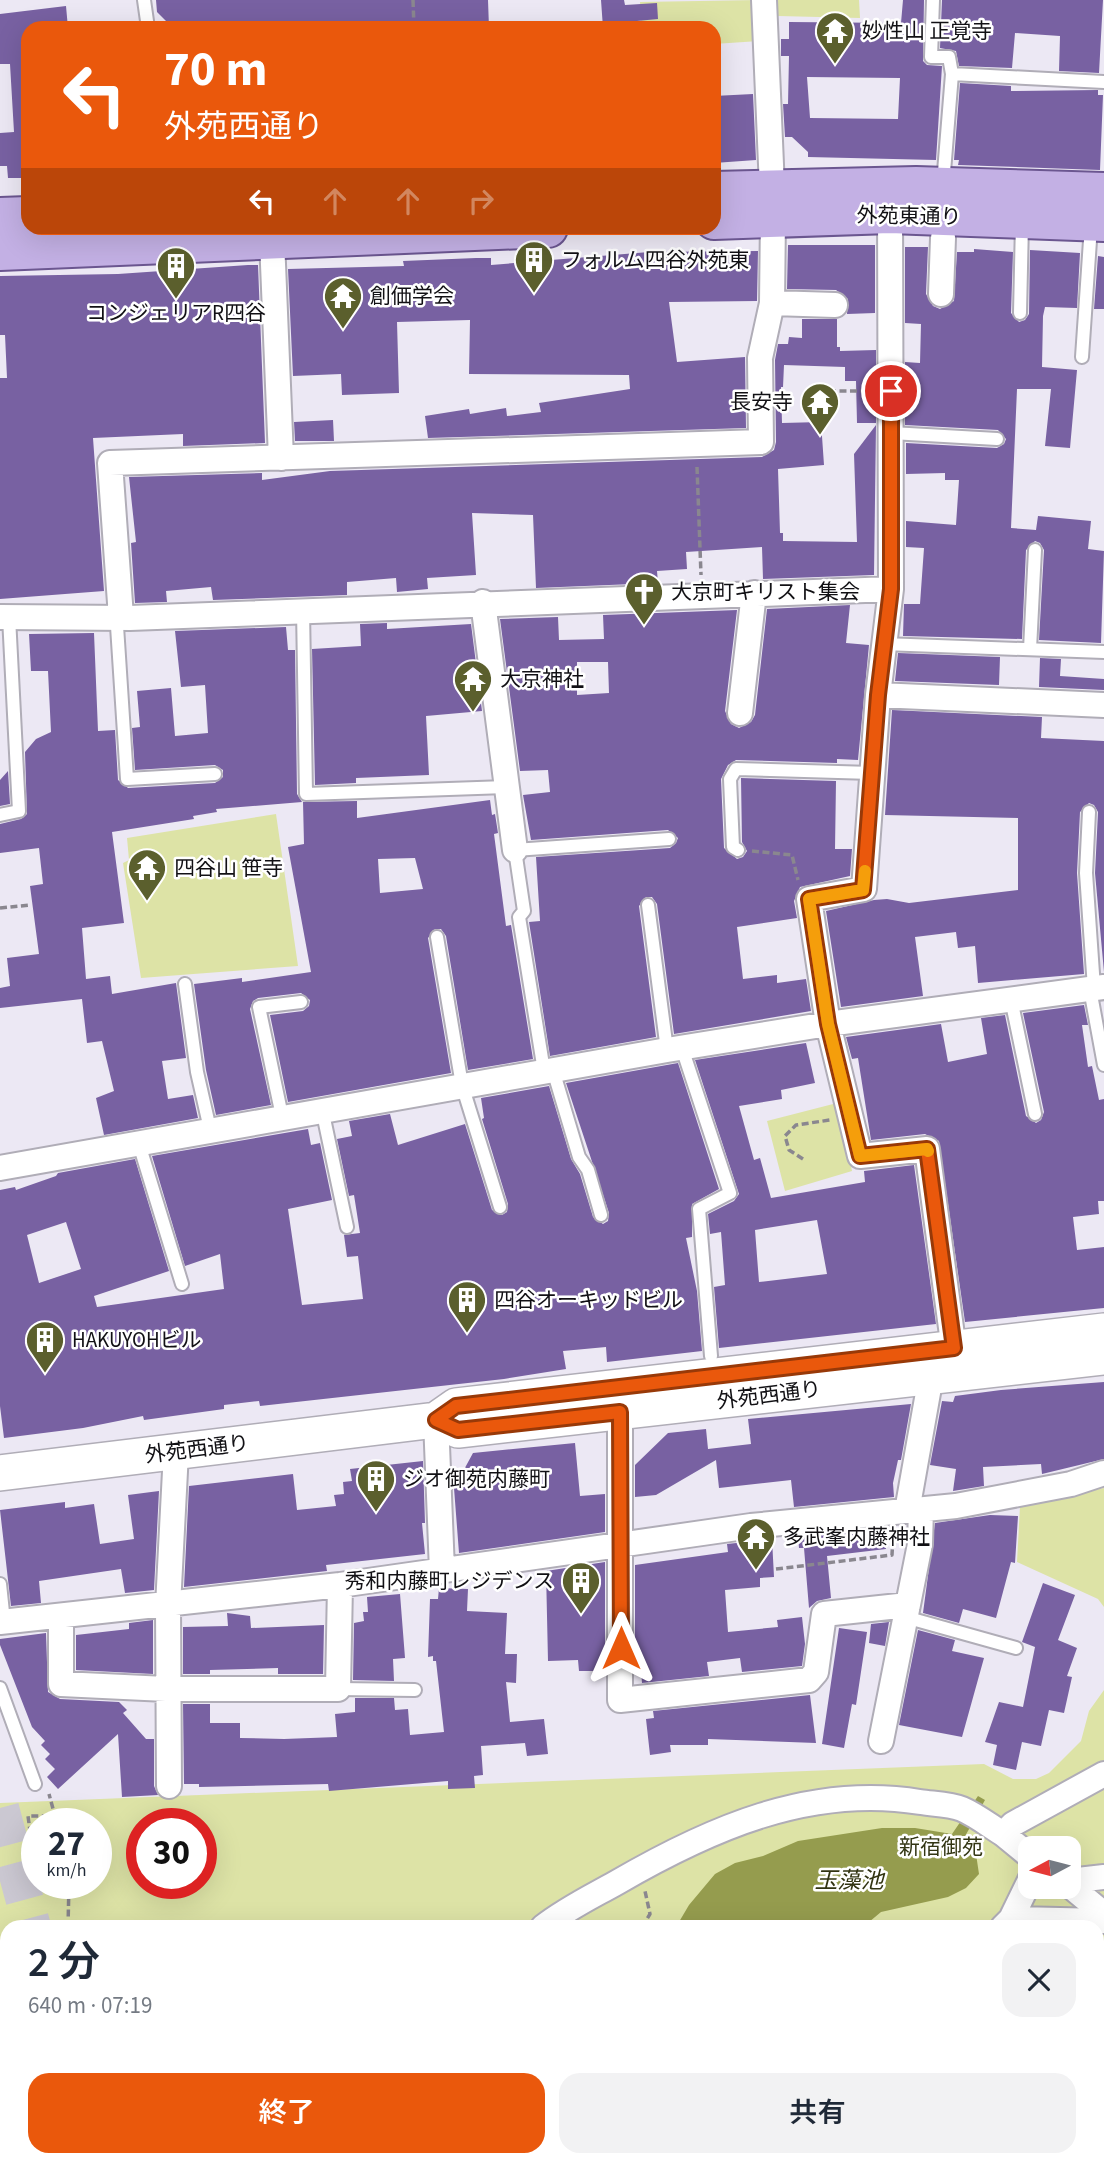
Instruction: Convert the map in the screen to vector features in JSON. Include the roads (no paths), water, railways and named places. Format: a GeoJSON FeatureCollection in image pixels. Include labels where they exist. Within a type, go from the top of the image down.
{"type":"FeatureCollection","features":[{"type":"Feature","properties":{"kind":"main road","name":"外苑東通り"},"geometry":{"type":"LineString","coordinates":[[890,200],[943,186],[1100,212]]}},
{"type":"Feature","properties":{"kind":"main road","name":"外苑東通り"},"geometry":{"type":"LineString","coordinates":[[721,192],[772,203],[890,200],[1023,219],[1100,212]]}},
{"type":"Feature","properties":{"kind":"main road","name":"外苑東通り"},"geometry":{"type":"LineString","coordinates":[[721,218],[772,203]]}},
{"type":"Feature","properties":{"kind":"main road"},"geometry":{"type":"LineString","coordinates":[[0,217],[21,216]]}},
{"type":"Feature","properties":{"kind":"main road"},"geometry":{"type":"LineString","coordinates":[[0,251],[387,235]]}},
{"type":"Feature","properties":{"kind":"main road","name":"外苑西通り"},"geometry":{"type":"LineString","coordinates":[[436,1420],[458,1430],[620,1412],[948,1366],[1104,1331]]}},
{"type":"Feature","properties":{"kind":"main road","name":"外苑西通り"},"geometry":{"type":"LineString","coordinates":[[0,1473],[436,1420],[456,1406],[948,1366],[1104,1357]]}},
{"type":"Feature","properties":{"kind":"street"},"geometry":{"type":"LineString","coordinates":[[121,617],[110,463],[761,442],[760,358],[772,303],[772,203],[764,0]]}},
{"type":"Feature","properties":{"kind":"street"},"geometry":{"type":"LineString","coordinates":[[881,1741],[920,1545],[908,1511],[948,1366],[927,1149],[860,1156],[828,1024],[809,899],[863,890],[878,695],[891,589],[890,200]]}},
{"type":"Feature","properties":{"kind":"street"},"geometry":{"type":"LineString","coordinates":[[941,294],[943,238]]}},
{"type":"Feature","properties":{"kind":"street"},"geometry":{"type":"LineString","coordinates":[[272,240],[281,458]]}},
{"type":"Feature","properties":{"kind":"street"},"geometry":{"type":"LineString","coordinates":[[772,303],[835,305]]}},
{"type":"Feature","properties":{"kind":"street"},"geometry":{"type":"LineString","coordinates":[[5,617],[121,617],[891,589]]}},
{"type":"Feature","properties":{"kind":"street"},"geometry":{"type":"LineString","coordinates":[[740,713],[754,593]]}},
{"type":"Feature","properties":{"kind":"street"},"geometry":{"type":"LineString","coordinates":[[483,602],[515,850]]}},
{"type":"Feature","properties":{"kind":"street"},"geometry":{"type":"LineString","coordinates":[[878,695],[1104,705]]}},
{"type":"Feature","properties":{"kind":"street"},"geometry":{"type":"LineString","coordinates":[[0,1168],[282,1116],[675,1049],[828,1024],[1096,988]]}},
{"type":"Feature","properties":{"kind":"street"},"geometry":{"type":"LineString","coordinates":[[620,1412],[620,1700],[809,1680],[816,1672],[824,1614],[906,1611]]}},
{"type":"Feature","properties":{"kind":"street"},"geometry":{"type":"LineString","coordinates":[[436,1420],[442,1571]]}},
{"type":"Feature","properties":{"kind":"street"},"geometry":{"type":"LineString","coordinates":[[169,1786],[166,1689],[176,1452]]}},
{"type":"Feature","properties":{"kind":"street"},"geometry":{"type":"LineString","coordinates":[[2,1622],[168,1606],[340,1585],[751,1526],[908,1511],[1033,1492],[1102,1476]]}},
{"type":"Feature","properties":{"kind":"street"},"geometry":{"type":"LineString","coordinates":[[61,1617],[61,1684],[166,1689],[338,1689],[340,1585]]}},
{"type":"Feature","properties":{"kind":"street"},"geometry":{"type":"LineString","coordinates":[[1003,1834],[1013,1825],[1104,1774]]}},
{"type":"Feature","properties":{"kind":"street"},"geometry":{"type":"LineString","coordinates":[[552,1920],[568,1908],[641,1868],[732,1823],[772,1810],[839,1799],[895,1798],[961,1808],[1018,1846]]}},
{"type":"Feature","properties":{"kind":"street"},"geometry":{"type":"LineString","coordinates":[[1082,1881],[1104,1877]]}},
{"type":"Feature","properties":{"kind":"street"},"geometry":{"type":"LineString","coordinates":[[1082,1895],[1104,1914]]}},
{"type":"Feature","properties":{"kind":"street"},"geometry":{"type":"LineString","coordinates":[[1009,1920],[1020,1899]]}},
{"type":"Feature","properties":{"kind":"lane"},"geometry":{"type":"LineString","coordinates":[[144,0],[147,21]]}},
{"type":"Feature","properties":{"kind":"lane"},"geometry":{"type":"LineString","coordinates":[[933,0],[931,57],[949,57],[952,74],[943,186]]}},
{"type":"Feature","properties":{"kind":"lane"},"geometry":{"type":"LineString","coordinates":[[952,74],[1104,82]]}},
{"type":"Feature","properties":{"kind":"lane"},"geometry":{"type":"LineString","coordinates":[[1082,357],[1100,212]]}},
{"type":"Feature","properties":{"kind":"lane"},"geometry":{"type":"LineString","coordinates":[[1020,313],[1023,219]]}},
{"type":"Feature","properties":{"kind":"lane"},"geometry":{"type":"LineString","coordinates":[[891,433],[998,439]]}},
{"type":"Feature","properties":{"kind":"lane"},"geometry":{"type":"LineString","coordinates":[[1030,649],[1035,550]]}},
{"type":"Feature","properties":{"kind":"lane"},"geometry":{"type":"LineString","coordinates":[[303,609],[306,794],[506,787]]}},
{"type":"Feature","properties":{"kind":"lane"},"geometry":{"type":"LineString","coordinates":[[0,815],[19,811],[5,617]]}},
{"type":"Feature","properties":{"kind":"lane"},"geometry":{"type":"LineString","coordinates":[[121,617],[117,626],[127,779],[215,774]]}},
{"type":"Feature","properties":{"kind":"lane"},"geometry":{"type":"LineString","coordinates":[[883,644],[1104,652]]}},
{"type":"Feature","properties":{"kind":"lane"},"geometry":{"type":"LineString","coordinates":[[738,850],[733,847],[730,779],[736,769],[872,773]]}},
{"type":"Feature","properties":{"kind":"lane"},"geometry":{"type":"LineString","coordinates":[[1089,812],[1086,873],[1104,1065]]}},
{"type":"Feature","properties":{"kind":"lane"},"geometry":{"type":"LineString","coordinates":[[601,1214],[548,1071],[519,917],[524,911],[515,850],[669,839]]}},
{"type":"Feature","properties":{"kind":"lane"},"geometry":{"type":"LineString","coordinates":[[648,905],[675,1049],[730,1193],[699,1209],[711,1356]]}},
{"type":"Feature","properties":{"kind":"lane"},"geometry":{"type":"LineString","coordinates":[[438,937],[462,1085],[500,1207]]}},
{"type":"Feature","properties":{"kind":"lane"},"geometry":{"type":"LineString","coordinates":[[185,984],[197,1072],[210,1129]]}},
{"type":"Feature","properties":{"kind":"lane"},"geometry":{"type":"LineString","coordinates":[[1011,999],[1035,1114]]}},
{"type":"Feature","properties":{"kind":"lane"},"geometry":{"type":"LineString","coordinates":[[282,1116],[259,1007],[301,1002]]}},
{"type":"Feature","properties":{"kind":"lane"},"geometry":{"type":"LineString","coordinates":[[322,1109],[347,1227]]}},
{"type":"Feature","properties":{"kind":"lane"},"geometry":{"type":"LineString","coordinates":[[139,1144],[182,1284]]}},
{"type":"Feature","properties":{"kind":"lane"},"geometry":{"type":"LineString","coordinates":[[0,1584],[2,1622]]}},
{"type":"Feature","properties":{"kind":"lane"},"geometry":{"type":"LineString","coordinates":[[906,1611],[1016,1648]]}},
{"type":"Feature","properties":{"kind":"lane"},"geometry":{"type":"LineString","coordinates":[[0,1688],[35,1784]]}},
{"type":"Feature","properties":{"kind":"lane"},"geometry":{"type":"LineString","coordinates":[[338,1689],[415,1690]]}},
{"type":"Feature","properties":{"kind":"water","name":"玉藻池"},"geometry":{"type":"Polygon","coordinates":[[[978,1796],[985,1800],[963,1840],[976,1854],[979,1874],[966,1888],[948,1897],[881,1912],[871,1920],[680,1920],[715,1874],[735,1863],[763,1856],[798,1841],[882,1828],[915,1828],[952,1834],[978,1796]]]}},
{"type":"Feature","properties":{"kind":"tunnel"},"geometry":{"type":"LineString","coordinates":[[0,1808],[30,1920]]}},
{"type":"Feature","properties":{"kind":"place","name":"妙性山 正覚寺"},"geometry":{"type":"Point","coordinates":[835,65]}},
{"type":"Feature","properties":{"kind":"place","name":"フォルム四谷外苑東"},"geometry":{"type":"Point","coordinates":[534,294]}},
{"type":"Feature","properties":{"kind":"place","name":"コンジェリアR四谷"},"geometry":{"type":"Point","coordinates":[176,300]}},
{"type":"Feature","properties":{"kind":"place","name":"創価学会"},"geometry":{"type":"Point","coordinates":[343,330]}},
{"type":"Feature","properties":{"kind":"place","name":"長安寺"},"geometry":{"type":"Point","coordinates":[820,436]}},
{"type":"Feature","properties":{"kind":"place","name":"大京町キリスト集会"},"geometry":{"type":"Point","coordinates":[644,626]}},
{"type":"Feature","properties":{"kind":"place","name":"大京神社"},"geometry":{"type":"Point","coordinates":[473,713]}},
{"type":"Feature","properties":{"kind":"place","name":"四谷山 笹寺"},"geometry":{"type":"Point","coordinates":[147,902]}},
{"type":"Feature","properties":{"kind":"place","name":"四谷オーキッドビル"},"geometry":{"type":"Point","coordinates":[467,1334]}},
{"type":"Feature","properties":{"kind":"place","name":"HAKUYOHビル"},"geometry":{"type":"Point","coordinates":[45,1374]}},
{"type":"Feature","properties":{"kind":"place","name":"ジオ御苑内藤町"},"geometry":{"type":"Point","coordinates":[376,1513]}},
{"type":"Feature","properties":{"kind":"place","name":"多武峯内藤神社"},"geometry":{"type":"Point","coordinates":[756,1571]}},
{"type":"Feature","properties":{"kind":"place","name":"秀和内藤町レジデンス"},"geometry":{"type":"Point","coordinates":[581,1615]}},
{"type":"Feature","properties":{"kind":"park label","name":"新宿御苑"},"geometry":{"type":"Point","coordinates":[941,1847]}}]}
